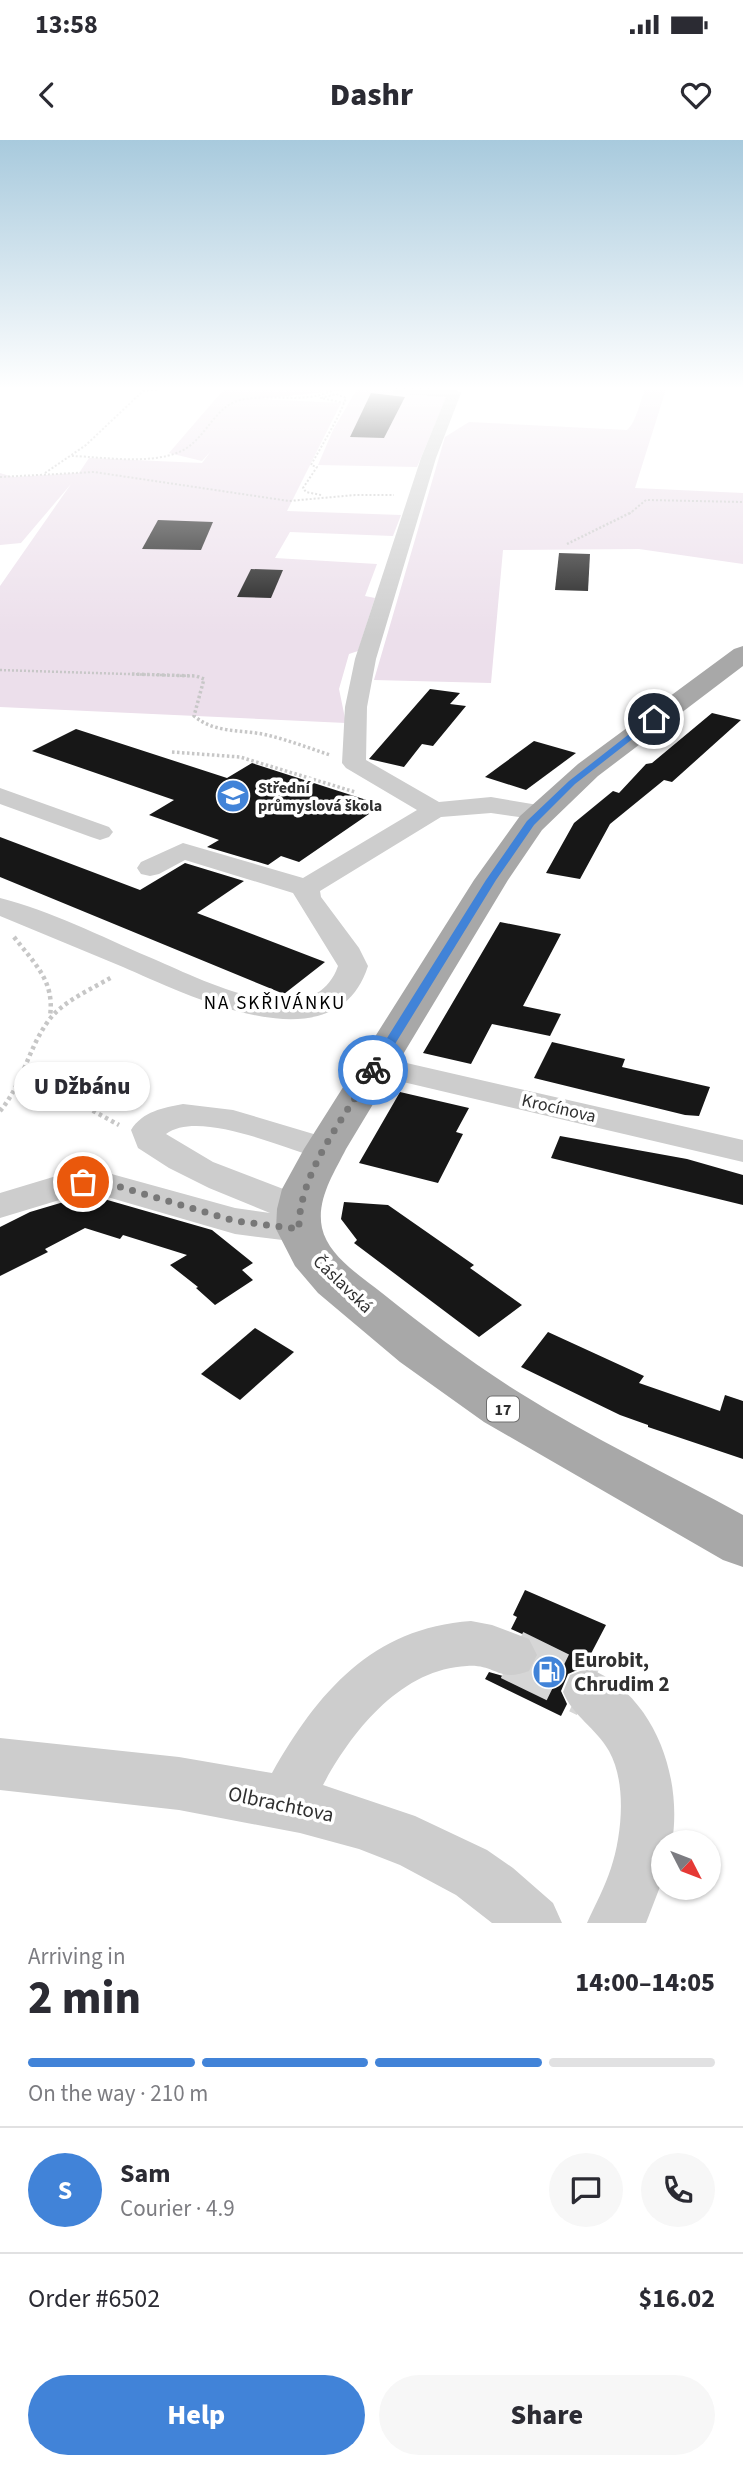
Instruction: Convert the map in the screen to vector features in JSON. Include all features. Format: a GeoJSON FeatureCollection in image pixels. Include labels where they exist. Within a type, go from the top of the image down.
{"type":"FeatureCollection","features":[{"type":"Feature","properties":{"kind":"main road"},"geometry":{"type":"LineString","coordinates":[[299,1219],[304,1189],[325,1149],[491,880],[541,812],[597,763],[743,654]]}},
{"type":"Feature","properties":{"kind":"main road","name":"Čáslavská"},"geometry":{"type":"LineString","coordinates":[[299,1219],[311,1254],[335,1281],[463,1382],[529,1425],[743,1543]]}},
{"type":"Feature","properties":{"kind":"street"},"geometry":{"type":"LineString","coordinates":[[424,469],[369,638],[360,675],[353,729],[355,763],[435,810]]}},
{"type":"Feature","properties":{"kind":"street"},"geometry":{"type":"LineString","coordinates":[[0,795],[100,832]]}},
{"type":"Feature","properties":{"kind":"street"},"geometry":{"type":"LineString","coordinates":[[150,868],[183,851],[306,888],[435,810],[491,805],[541,812]]}},
{"type":"Feature","properties":{"kind":"street"},"geometry":{"type":"LineString","coordinates":[[5,908],[245,1005],[294,1009],[325,1001],[346,986],[353,966],[344,947],[307,897],[306,888]]}},
{"type":"Feature","properties":{"kind":"street","name":"Krocínova"},"geometry":{"type":"LineString","coordinates":[[376,1066],[743,1151]]}},
{"type":"Feature","properties":{"kind":"street"},"geometry":{"type":"LineString","coordinates":[[299,1219],[268,1200],[159,1147],[150,1140],[148,1130],[153,1123],[167,1116],[180,1114],[212,1117],[325,1149]]}},
{"type":"Feature","properties":{"kind":"street"},"geometry":{"type":"LineString","coordinates":[[0,1206],[63,1186],[97,1182],[235,1221],[299,1219]]}},
{"type":"Feature","properties":{"kind":"street"},"geometry":{"type":"LineString","coordinates":[[285,1803],[326,1731],[347,1706],[389,1670],[412,1657],[452,1645],[480,1645],[512,1655]]}},
{"type":"Feature","properties":{"kind":"street"},"geometry":{"type":"LineString","coordinates":[[587,1692],[611,1709],[634,1744],[641,1766],[647,1805],[646,1848],[639,1877],[616,1923]]}},
{"type":"Feature","properties":{"kind":"street","name":"Olbrachtova"},"geometry":{"type":"LineString","coordinates":[[0,1764],[128,1776],[285,1803],[358,1821],[393,1833],[470,1871],[533,1923]]}},
{"type":"Feature","properties":{"kind":"path"},"geometry":{"type":"LineString","coordinates":[[45,474],[52,469]]}},
{"type":"Feature","properties":{"kind":"path"},"geometry":{"type":"LineString","coordinates":[[316,469],[303,488],[317,495],[332,497]]}},
{"type":"Feature","properties":{"kind":"path"},"geometry":{"type":"LineString","coordinates":[[0,477],[94,472],[289,501],[375,494],[415,498]]}},
{"type":"Feature","properties":{"kind":"path"},"geometry":{"type":"LineString","coordinates":[[567,544],[632,512],[639,503],[646,500],[743,502]]}},
{"type":"Feature","properties":{"kind":"path"},"geometry":{"type":"LineString","coordinates":[[0,670],[196,676],[205,682],[194,716],[200,723],[218,729],[263,734],[355,763]]}},
{"type":"Feature","properties":{"kind":"path"},"geometry":{"type":"LineString","coordinates":[[172,752],[240,757],[359,794]]}},
{"type":"Feature","properties":{"kind":"path"},"geometry":{"type":"LineString","coordinates":[[0,1111],[11,1100],[25,1074],[33,1048],[50,1017],[54,1000],[51,986],[14,938],[5,908]]}},
{"type":"Feature","properties":{"kind":"path"},"geometry":{"type":"LineString","coordinates":[[50,1017],[136,962]]}},
{"type":"Feature","properties":{"kind":"path"},"geometry":{"type":"LineString","coordinates":[[25,1074],[159,1147]]}},
{"type":"Feature","properties":{"kind":"shaded area"},"geometry":{"type":"Polygon","coordinates":[[[82,469],[308,469],[287,511],[401,515],[393,536],[290,532],[275,558],[377,564],[365,596],[375,598],[358,651],[349,654],[339,689],[346,723],[0,707],[0,586],[71,484],[21,543],[0,545],[0,473],[13,477],[79,473],[82,469]]]}},
{"type":"Feature","properties":{"kind":"shaded area"},"geometry":{"type":"Polygon","coordinates":[[[436,469],[641,469],[635,488],[743,493],[743,564],[639,549],[503,550],[491,683],[374,680],[436,469]]]}},
{"type":"Feature","properties":{"kind":"building"},"geometry":{"type":"Polygon","coordinates":[[[158,520],[213,522],[201,550],[142,549],[158,520]]]}},
{"type":"Feature","properties":{"kind":"building"},"geometry":{"type":"Polygon","coordinates":[[[559,553],[590,554],[588,591],[555,590],[559,553]]]}},
{"type":"Feature","properties":{"kind":"building"},"geometry":{"type":"Polygon","coordinates":[[[251,569],[283,570],[271,598],[237,597],[251,569]]]}},
{"type":"Feature","properties":{"kind":"building"},"geometry":{"type":"Polygon","coordinates":[[[430,689],[460,693],[450,704],[466,706],[433,746],[422,744],[404,767],[369,759],[430,689]]]}},
{"type":"Feature","properties":{"kind":"building"},"geometry":{"type":"Polygon","coordinates":[[[712,713],[741,720],[672,782],[664,780],[610,824],[580,879],[546,873],[574,823],[613,791],[619,793],[646,764],[652,763],[712,713]]]}},
{"type":"Feature","properties":{"kind":"building"},"geometry":{"type":"Polygon","coordinates":[[[76,729],[227,778],[252,763],[382,805],[299,862],[281,856],[268,865],[207,847],[219,840],[149,815],[174,800],[32,751],[76,729]]]}},
{"type":"Feature","properties":{"kind":"building"},"geometry":{"type":"Polygon","coordinates":[[[534,741],[576,753],[526,790],[485,777],[534,741]]]}},
{"type":"Feature","properties":{"kind":"building"},"geometry":{"type":"Polygon","coordinates":[[[0,837],[140,890],[185,863],[244,881],[197,913],[325,962],[284,994],[0,877],[0,837]]]}},
{"type":"Feature","properties":{"kind":"building"},"geometry":{"type":"Polygon","coordinates":[[[500,922],[561,934],[523,1006],[561,1014],[550,1036],[492,1024],[471,1064],[423,1053],[500,922]]]}},
{"type":"Feature","properties":{"kind":"building"},"geometry":{"type":"Polygon","coordinates":[[[552,1042],[625,1059],[622,1067],[710,1087],[699,1116],[685,1115],[534,1078],[552,1042]]]}},
{"type":"Feature","properties":{"kind":"building"},"geometry":{"type":"Polygon","coordinates":[[[400,1092],[469,1108],[456,1132],[463,1134],[438,1183],[359,1163],[400,1092]]]}},
{"type":"Feature","properties":{"kind":"building"},"geometry":{"type":"Polygon","coordinates":[[[560,1136],[687,1159],[743,1175],[743,1205],[551,1158],[560,1136]]]}},
{"type":"Feature","properties":{"kind":"building"},"geometry":{"type":"Polygon","coordinates":[[[97,1197],[212,1230],[253,1263],[242,1270],[253,1280],[215,1305],[196,1288],[198,1287],[170,1265],[187,1255],[123,1235],[120,1239],[85,1228],[45,1249],[48,1252],[0,1276],[0,1227],[30,1212],[67,1201],[97,1197]]]}},
{"type":"Feature","properties":{"kind":"building"},"geometry":{"type":"Polygon","coordinates":[[[344,1202],[388,1205],[474,1265],[470,1268],[522,1305],[479,1337],[354,1243],[357,1240],[341,1219],[344,1202]]]}},
{"type":"Feature","properties":{"kind":"building"},"geometry":{"type":"Polygon","coordinates":[[[255,1328],[294,1352],[240,1400],[201,1374],[255,1328]]]}},
{"type":"Feature","properties":{"kind":"building"},"geometry":{"type":"Polygon","coordinates":[[[548,1332],[644,1376],[639,1383],[720,1411],[725,1395],[743,1401],[743,1459],[648,1427],[521,1367],[548,1332]]]}},
{"type":"Feature","properties":{"kind":"building"},"geometry":{"type":"Polygon","coordinates":[[[525,1590],[606,1625],[584,1667],[568,1674],[561,1691],[567,1704],[561,1716],[485,1679],[489,1672],[510,1678],[530,1674],[539,1656],[531,1638],[511,1629],[517,1617],[513,1615],[525,1590]]]}},
{"type":"Feature","properties":{"kind":"tunnel"},"geometry":{"type":"LineString","coordinates":[[512,1655],[588,1692]]}},
{"type":"Feature","properties":{"kind":"way so far"},"geometry":{"type":"LineString","coordinates":[[83,1182],[117,1186],[235,1221],[299,1229],[299,1209],[304,1189],[373,1070]]}},
{"type":"Feature","properties":{"kind":"place","name":"Střední průmyslová škola"},"geometry":{"type":"Point","coordinates":[233,796]}},
{"type":"Feature","properties":{"kind":"place","name":"U Džbánu"},"geometry":{"type":"Point","coordinates":[83,1182]}},
{"type":"Feature","properties":{"kind":"place","name":"Eurobit, Chrudim 2"},"geometry":{"type":"Point","coordinates":[549,1672]}},
{"type":"Feature","properties":{"kind":"district","name":"NA SKŘIVÁNKU"},"geometry":{"type":"Point","coordinates":[275,1002]}},
{"type":"Feature","properties":{"kind":"route"},"geometry":{"type":"LineString","coordinates":[[373,1070],[491,880],[531,823],[572,783],[654,719]]}}]}
